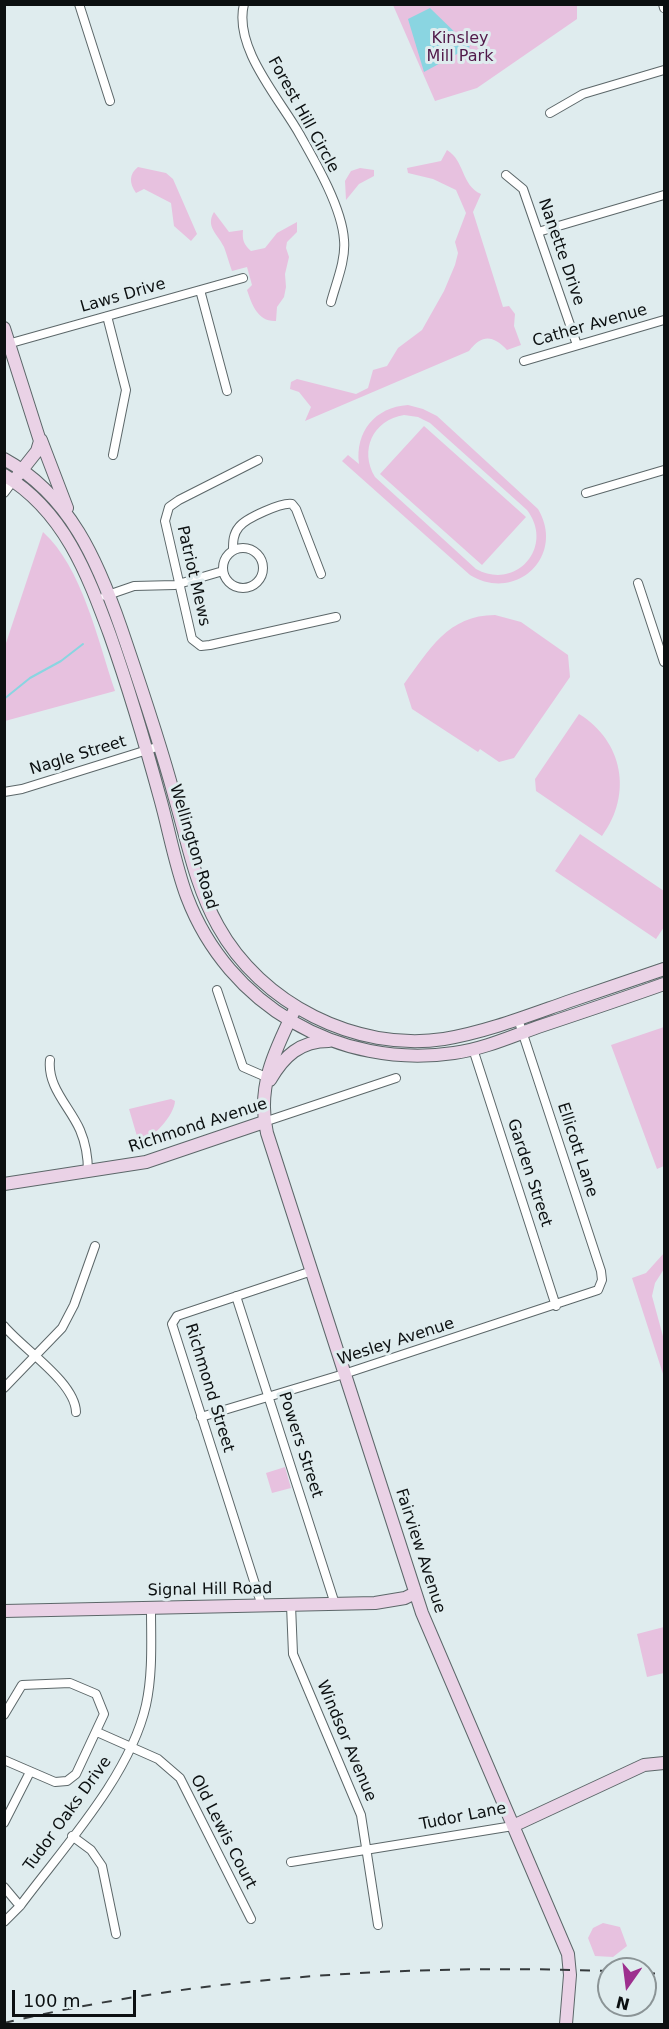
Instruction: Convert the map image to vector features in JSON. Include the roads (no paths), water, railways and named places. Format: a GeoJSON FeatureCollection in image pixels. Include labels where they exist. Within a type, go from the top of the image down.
{"type":"FeatureCollection","features":[{"type":"Feature","properties":{"kind":"main road"},"geometry":{"type":"LineString","coordinates":[[4,328],[7,345],[60,494],[75,525]]}},
{"type":"Feature","properties":{"kind":"main road"},"geometry":{"type":"LineString","coordinates":[[9,478],[22,470],[39,446],[38,429]]}},
{"type":"Feature","properties":{"kind":"main road","name":"Wellington Road"},"geometry":{"type":"LineString","coordinates":[[4,459],[22,470],[55,501],[75,525],[95,559],[160,746],[190,857],[218,926],[244,963],[296,1007],[364,1035],[399,1040],[444,1039],[518,1019],[664,969]]}},
{"type":"Feature","properties":{"kind":"main road","name":"Wellington Road"},"geometry":{"type":"LineString","coordinates":[[9,478],[44,508],[69,540],[84,565],[146,750],[187,896],[207,939],[245,988],[289,1021],[334,1042],[392,1055],[436,1055],[473,1049],[664,984]]}},
{"type":"Feature","properties":{"kind":"main road","name":"Fairview Avenue"},"geometry":{"type":"LineString","coordinates":[[296,1007],[266,1083],[264,1122],[415,1593],[568,1954],[570,1975],[567,2025]]}},
{"type":"Feature","properties":{"kind":"main road"},"geometry":{"type":"LineString","coordinates":[[266,1083],[294,1049],[308,1043],[334,1042]]}},
{"type":"Feature","properties":{"kind":"main road","name":"Richmond Avenue"},"geometry":{"type":"LineString","coordinates":[[4,1184],[146,1162],[264,1122]]}},
{"type":"Feature","properties":{"kind":"main road","name":"Signal Hill Road"},"geometry":{"type":"LineString","coordinates":[[4,1611],[386,1602],[415,1593]]}},
{"type":"Feature","properties":{"kind":"main road","name":"Tudor Lane"},"geometry":{"type":"LineString","coordinates":[[513,1826],[644,1765],[664,1762]]}},
{"type":"Feature","properties":{"kind":"street"},"geometry":{"type":"LineString","coordinates":[[79,4],[110,101]]}},
{"type":"Feature","properties":{"kind":"street","name":"Forest Hill Circle"},"geometry":{"type":"LineString","coordinates":[[244,4],[242,22],[247,44],[308,149],[327,189],[344,239],[343,257],[331,302]]}},
{"type":"Feature","properties":{"kind":"street"},"geometry":{"type":"LineString","coordinates":[[550,113],[583,94],[664,70]]}},
{"type":"Feature","properties":{"kind":"street","name":"Nanette Drive"},"geometry":{"type":"LineString","coordinates":[[506,175],[523,189],[578,345]]}},
{"type":"Feature","properties":{"kind":"street"},"geometry":{"type":"LineString","coordinates":[[538,232],[664,195]]}},
{"type":"Feature","properties":{"kind":"street","name":"Laws Drive"},"geometry":{"type":"LineString","coordinates":[[7,345],[243,278]]}},
{"type":"Feature","properties":{"kind":"street"},"geometry":{"type":"LineString","coordinates":[[200,290],[227,391]]}},
{"type":"Feature","properties":{"kind":"street"},"geometry":{"type":"LineString","coordinates":[[107,315],[126,390],[113,455]]}},
{"type":"Feature","properties":{"kind":"street","name":"Cather Avenue"},"geometry":{"type":"LineString","coordinates":[[524,361],[664,320]]}},
{"type":"Feature","properties":{"kind":"street","name":"Patriot Mews"},"geometry":{"type":"LineString","coordinates":[[258,460],[169,507],[165,520],[192,639],[201,646],[336,617]]}},
{"type":"Feature","properties":{"kind":"street"},"geometry":{"type":"LineString","coordinates":[[586,493],[664,471]]}},
{"type":"Feature","properties":{"kind":"street"},"geometry":{"type":"LineString","coordinates":[[4,493],[9,478]]}},
{"type":"Feature","properties":{"kind":"street"},"geometry":{"type":"LineString","coordinates":[[233,550],[248,548],[257,553],[263,562],[261,578],[249,587],[238,587],[229,582],[224,571],[226,558],[233,550],[234,534],[242,524],[281,504],[292,504],[321,574]]}},
{"type":"Feature","properties":{"kind":"street"},"geometry":{"type":"LineString","coordinates":[[97,599],[134,586],[179,584],[224,571]]}},
{"type":"Feature","properties":{"kind":"street"},"geometry":{"type":"LineString","coordinates":[[638,583],[664,662]]}},
{"type":"Feature","properties":{"kind":"street","name":"Nagle Street"},"geometry":{"type":"LineString","coordinates":[[4,792],[22,789],[160,746]]}},
{"type":"Feature","properties":{"kind":"street"},"geometry":{"type":"LineString","coordinates":[[217,990],[243,1067],[266,1083]]}},
{"type":"Feature","properties":{"kind":"street","name":"Ellicott Lane"},"geometry":{"type":"LineString","coordinates":[[518,1019],[601,1270],[602,1280],[598,1290]]}},
{"type":"Feature","properties":{"kind":"street","name":"Garden Street"},"geometry":{"type":"LineString","coordinates":[[473,1049],[556,1306]]}},
{"type":"Feature","properties":{"kind":"street"},"geometry":{"type":"LineString","coordinates":[[50,1060],[53,1084],[81,1133],[88,1158],[88,1172]]}},
{"type":"Feature","properties":{"kind":"street","name":"Richmond Avenue"},"geometry":{"type":"LineString","coordinates":[[264,1122],[396,1078]]}},
{"type":"Feature","properties":{"kind":"street"},"geometry":{"type":"LineString","coordinates":[[4,1388],[36,1357],[69,1317],[95,1246]]}},
{"type":"Feature","properties":{"kind":"street","name":"Richmond Street"},"geometry":{"type":"LineString","coordinates":[[262,1606],[172,1329],[173,1320],[177,1316],[312,1271]]}},
{"type":"Feature","properties":{"kind":"street","name":"Wesley Avenue"},"geometry":{"type":"LineString","coordinates":[[201,1417],[344,1374],[556,1306],[598,1290]]}},
{"type":"Feature","properties":{"kind":"street","name":"Powers Street"},"geometry":{"type":"LineString","coordinates":[[236,1296],[335,1604]]}},
{"type":"Feature","properties":{"kind":"street"},"geometry":{"type":"LineString","coordinates":[[4,1326],[69,1393],[76,1412]]}},
{"type":"Feature","properties":{"kind":"street","name":"Windsor Avenue"},"geometry":{"type":"LineString","coordinates":[[291,1605],[293,1654],[361,1815],[378,1925]]}},
{"type":"Feature","properties":{"kind":"street","name":"Tudor Oaks Drive"},"geometry":{"type":"LineString","coordinates":[[4,1922],[20,1906],[112,1782],[131,1747],[146,1705],[149,1684],[151,1608]]}},
{"type":"Feature","properties":{"kind":"street"},"geometry":{"type":"LineString","coordinates":[[4,1715],[21,1685],[70,1683],[89,1689],[101,1700],[104,1714],[98,1732],[72,1779],[55,1782],[4,1760]]}},
{"type":"Feature","properties":{"kind":"street","name":"Old Lewis Court"},"geometry":{"type":"LineString","coordinates":[[98,1732],[158,1759],[180,1779],[251,1919]]}},
{"type":"Feature","properties":{"kind":"street"},"geometry":{"type":"LineString","coordinates":[[4,1823],[30,1772]]}},
{"type":"Feature","properties":{"kind":"street","name":"Tudor Lane"},"geometry":{"type":"LineString","coordinates":[[291,1862],[513,1826]]}},
{"type":"Feature","properties":{"kind":"street"},"geometry":{"type":"LineString","coordinates":[[72,1836],[91,1850],[102,1866],[116,1934]]}},
{"type":"Feature","properties":{"kind":"street"},"geometry":{"type":"LineString","coordinates":[[4,1887],[20,1906]]}},
{"type":"Feature","properties":{"kind":"water"},"geometry":{"type":"Polygon","coordinates":[[[430,8],[470,47],[424,72],[408,19],[430,8]]]}},
{"type":"Feature","properties":{"kind":"waterway"},"geometry":{"type":"LineString","coordinates":[[4,699],[30,678],[61,661],[83,644]]}},
{"type":"Feature","properties":{"kind":"railway"},"geometry":{"type":"LineString","coordinates":[[4,2023],[154,1994],[305,1977],[457,1970],[597,1971]]}},
{"type":"Feature","properties":{"kind":"railway"},"geometry":{"type":"LineString","coordinates":[[657,1974],[664,1974]]}},
{"type":"Feature","properties":{"kind":"park label","name":"Kinsley Mill Park"},"geometry":{"type":"Point","coordinates":[460,48]}}]}
